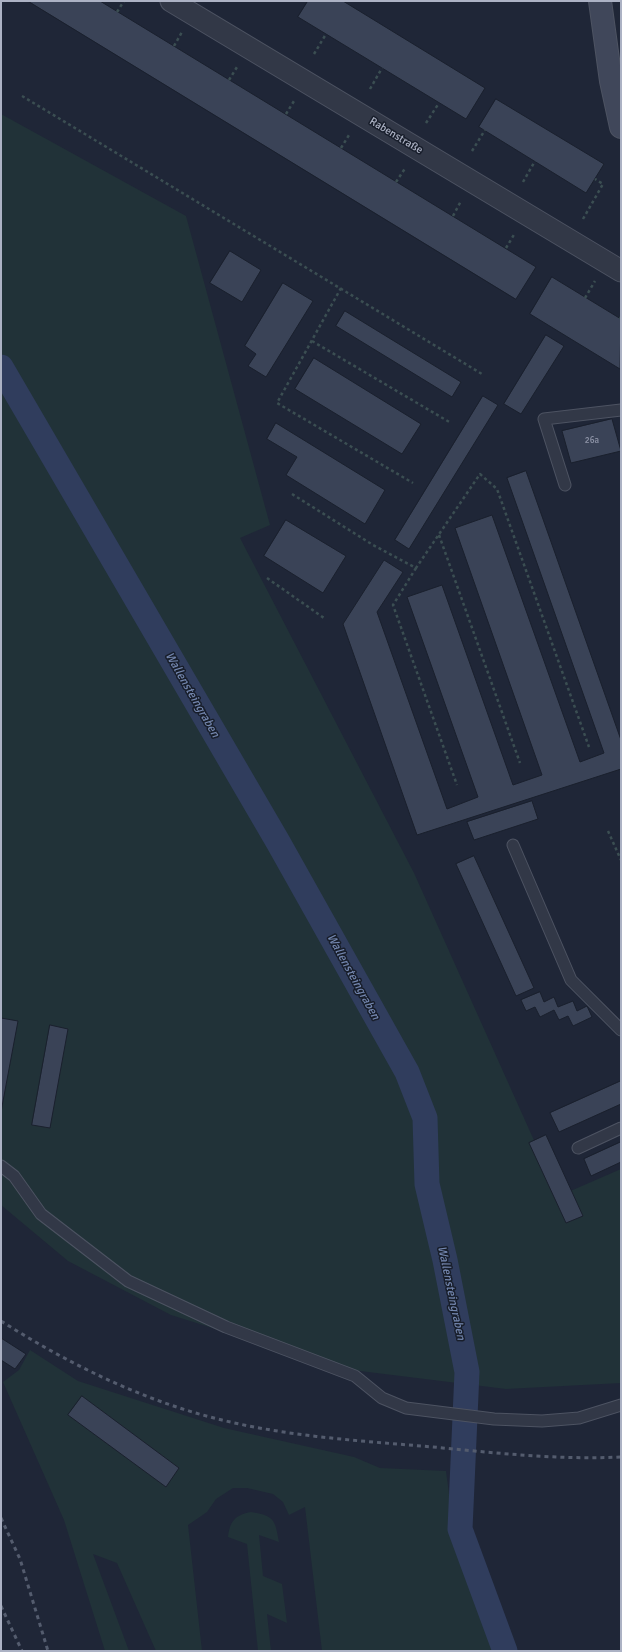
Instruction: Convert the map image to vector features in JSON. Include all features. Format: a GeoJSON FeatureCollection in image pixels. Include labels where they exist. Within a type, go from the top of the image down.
{"type":"FeatureCollection","features":[{"type":"Feature","properties":{"kind":"main road"},"geometry":{"type":"LineString","coordinates":[[600,1],[610,81],[621,127]]}},
{"type":"Feature","properties":{"kind":"street","name":"Rabenstraße"},"geometry":{"type":"LineString","coordinates":[[171,1],[621,271]]}},
{"type":"Feature","properties":{"kind":"lane"},"geometry":{"type":"LineString","coordinates":[[565,486],[544,419],[621,410]]}},
{"type":"Feature","properties":{"kind":"lane"},"geometry":{"type":"LineString","coordinates":[[513,845],[571,980],[621,1030]]}},
{"type":"Feature","properties":{"kind":"lane"},"geometry":{"type":"LineString","coordinates":[[578,1148],[621,1128]]}},
{"type":"Feature","properties":{"kind":"lane"},"geometry":{"type":"LineString","coordinates":[[1,1166],[14,1176],[41,1214],[128,1281],[226,1328],[355,1376],[382,1398],[406,1408],[429,1412],[494,1418],[542,1420],[578,1418],[621,1405]]}},
{"type":"Feature","properties":{"kind":"path"},"geometry":{"type":"LineString","coordinates":[[117,12],[124,1]]}},
{"type":"Feature","properties":{"kind":"path"},"geometry":{"type":"LineString","coordinates":[[314,54],[326,34]]}},
{"type":"Feature","properties":{"kind":"path"},"geometry":{"type":"LineString","coordinates":[[370,89],[382,68]]}},
{"type":"Feature","properties":{"kind":"path"},"geometry":{"type":"LineString","coordinates":[[22,96],[482,374]]}},
{"type":"Feature","properties":{"kind":"path"},"geometry":{"type":"LineString","coordinates":[[426,123],[439,102]]}},
{"type":"Feature","properties":{"kind":"path"},"geometry":{"type":"LineString","coordinates":[[472,151],[485,130]]}},
{"type":"Feature","properties":{"kind":"path"},"geometry":{"type":"LineString","coordinates":[[523,182],[535,162]]}},
{"type":"Feature","properties":{"kind":"path"},"geometry":{"type":"LineString","coordinates":[[583,219],[603,184],[595,179]]}},
{"type":"Feature","properties":{"kind":"path"},"geometry":{"type":"LineString","coordinates":[[341,288],[277,403],[412,483]]}},
{"type":"Feature","properties":{"kind":"path"},"geometry":{"type":"LineString","coordinates":[[312,341],[451,422]]}},
{"type":"Feature","properties":{"kind":"path"},"geometry":{"type":"LineString","coordinates":[[457,785],[393,605],[438,534],[480,474],[497,489],[589,747]]}},
{"type":"Feature","properties":{"kind":"path"},"geometry":{"type":"LineString","coordinates":[[292,494],[373,545],[416,568]]}},
{"type":"Feature","properties":{"kind":"path"},"geometry":{"type":"LineString","coordinates":[[438,534],[520,762]]}},
{"type":"Feature","properties":{"kind":"path"},"geometry":{"type":"LineString","coordinates":[[267,578],[324,618]]}},
{"type":"Feature","properties":{"kind":"path"},"geometry":{"type":"LineString","coordinates":[[608,831],[621,860]]}},
{"type":"Feature","properties":{"kind":"shaded area"},"geometry":{"type":"Polygon","coordinates":[[[1,114],[186,216],[270,525],[240,538],[414,873],[559,1196],[621,1169],[621,1383],[506,1389],[344,1369],[171,1315],[68,1261],[1,1205],[1,114]]]}},
{"type":"Feature","properties":{"kind":"shaded area"},"geometry":{"type":"Polygon","coordinates":[[[30,1350],[78,1381],[224,1428],[354,1457],[380,1468],[446,1471],[455,1540],[495,1651],[322,1651],[305,1507],[289,1515],[283,1502],[273,1494],[247,1488],[233,1488],[216,1499],[207,1512],[188,1525],[202,1651],[156,1651],[117,1563],[93,1554],[129,1651],[105,1651],[64,1520],[3,1382],[19,1370],[30,1350]]]}},
{"type":"Feature","properties":{"kind":"shaded area"},"geometry":{"type":"Polygon","coordinates":[[[251,1512],[265,1515],[272,1520],[275,1524],[279,1542],[259,1535],[263,1576],[282,1584],[287,1623],[267,1614],[271,1651],[258,1651],[247,1544],[228,1537],[230,1527],[234,1520],[241,1515],[251,1512]]]}},
{"type":"Feature","properties":{"kind":"building"},"geometry":{"type":"Polygon","coordinates":[[[28,1],[100,1],[536,267],[516,299],[28,1]]]}},
{"type":"Feature","properties":{"kind":"building"},"geometry":{"type":"Polygon","coordinates":[[[308,1],[343,1],[485,88],[466,119],[298,17],[308,1]]]}},
{"type":"Feature","properties":{"kind":"building"},"geometry":{"type":"Polygon","coordinates":[[[496,99],[604,164],[586,193],[479,127],[496,99]]]}},
{"type":"Feature","properties":{"kind":"building"},"geometry":{"type":"Polygon","coordinates":[[[230,251],[261,270],[242,302],[210,283],[230,251]]]}},
{"type":"Feature","properties":{"kind":"building"},"geometry":{"type":"Polygon","coordinates":[[[552,277],[621,319],[620,369],[530,314],[552,277]]]}},
{"type":"Feature","properties":{"kind":"building"},"geometry":{"type":"Polygon","coordinates":[[[283,283],[313,301],[266,377],[248,366],[256,354],[245,346],[283,283]]]}},
{"type":"Feature","properties":{"kind":"building"},"geometry":{"type":"Polygon","coordinates":[[[345,311],[461,382],[452,397],[336,326],[345,311]]]}},
{"type":"Feature","properties":{"kind":"building"},"geometry":{"type":"Polygon","coordinates":[[[546,335],[564,346],[521,414],[504,404],[546,335]]]}},
{"type":"Feature","properties":{"kind":"building"},"geometry":{"type":"Polygon","coordinates":[[[314,358],[421,424],[402,454],[295,389],[314,358]]]}},
{"type":"Feature","properties":{"kind":"building"},"geometry":{"type":"Polygon","coordinates":[[[483,396],[498,405],[409,549],[395,540],[483,396]]]}},
{"type":"Feature","properties":{"kind":"building"},"geometry":{"type":"Polygon","coordinates":[[[612,419],[621,451],[571,463],[562,431],[612,419]]]}},
{"type":"Feature","properties":{"kind":"building"},"geometry":{"type":"Polygon","coordinates":[[[276,423],[385,490],[365,524],[286,475],[297,457],[267,439],[276,423]]]}},
{"type":"Feature","properties":{"kind":"building"},"geometry":{"type":"Polygon","coordinates":[[[526,471],[621,740],[621,769],[417,835],[343,624],[384,560],[403,572],[377,612],[447,809],[478,797],[407,597],[442,585],[513,785],[542,775],[455,528],[492,515],[580,762],[604,753],[507,478],[526,471]]]}},
{"type":"Feature","properties":{"kind":"building"},"geometry":{"type":"Polygon","coordinates":[[[286,520],[346,556],[323,593],[264,556],[286,520]]]}},
{"type":"Feature","properties":{"kind":"building"},"geometry":{"type":"Polygon","coordinates":[[[532,801],[538,819],[474,840],[467,822],[532,801]]]}},
{"type":"Feature","properties":{"kind":"building"},"geometry":{"type":"Polygon","coordinates":[[[474,856],[534,988],[516,996],[456,864],[474,856]]]}},
{"type":"Feature","properties":{"kind":"building"},"geometry":{"type":"Polygon","coordinates":[[[540,992],[544,1002],[554,997],[558,1007],[573,1001],[577,1011],[587,1006],[592,1017],[573,1026],[568,1016],[559,1020],[554,1010],[540,1017],[535,1007],[526,1011],[521,1000],[540,992]]]}},
{"type":"Feature","properties":{"kind":"building"},"geometry":{"type":"Polygon","coordinates":[[[1,1018],[18,1021],[1,1112],[1,1018]]]}},
{"type":"Feature","properties":{"kind":"building"},"geometry":{"type":"Polygon","coordinates":[[[50,1025],[68,1029],[50,1128],[32,1125],[50,1025]]]}},
{"type":"Feature","properties":{"kind":"building"},"geometry":{"type":"Polygon","coordinates":[[[621,1081],[621,1104],[559,1132],[550,1113],[621,1081]]]}},
{"type":"Feature","properties":{"kind":"building"},"geometry":{"type":"Polygon","coordinates":[[[546,1135],[583,1216],[566,1223],[529,1143],[546,1135]]]}},
{"type":"Feature","properties":{"kind":"building"},"geometry":{"type":"Polygon","coordinates":[[[621,1142],[621,1162],[591,1176],[584,1159],[621,1142]]]}},
{"type":"Feature","properties":{"kind":"building"},"geometry":{"type":"Polygon","coordinates":[[[1,1338],[26,1354],[15,1369],[1,1360],[1,1338]]]}},
{"type":"Feature","properties":{"kind":"building"},"geometry":{"type":"Polygon","coordinates":[[[82,1396],[179,1468],[166,1487],[68,1415],[82,1396]]]}},
{"type":"Feature","properties":{"kind":"waterway","name":"Wallensteingraben"},"geometry":{"type":"LineString","coordinates":[[1,367],[278,842],[407,1072],[425,1118],[427,1184],[445,1260],[467,1372],[460,1529],[505,1651]]}},
{"type":"Feature","properties":{"kind":"railway"},"geometry":{"type":"LineString","coordinates":[[1,1321],[53,1352],[107,1380],[135,1392],[193,1412],[248,1426],[327,1438],[504,1454],[574,1458],[621,1457]]}},
{"type":"Feature","properties":{"kind":"railway"},"geometry":{"type":"LineString","coordinates":[[1,1518],[20,1559],[48,1651]]}},
{"type":"Feature","properties":{"kind":"railway"},"geometry":{"type":"LineString","coordinates":[[1,1606],[22,1651]]}}]}
